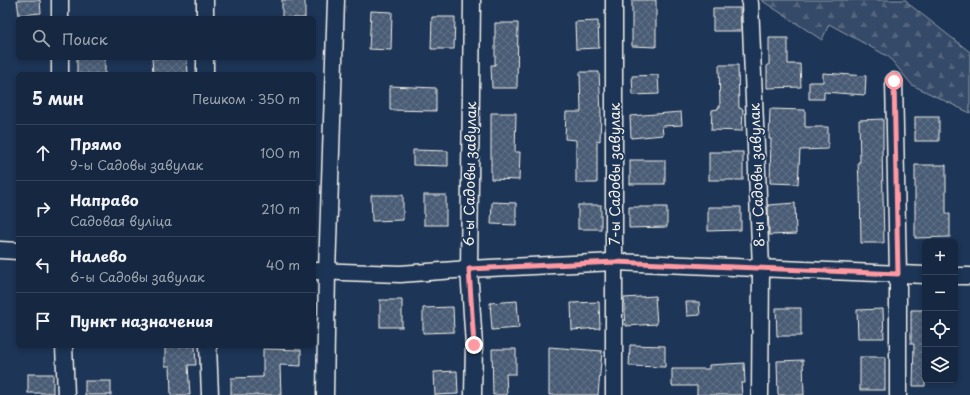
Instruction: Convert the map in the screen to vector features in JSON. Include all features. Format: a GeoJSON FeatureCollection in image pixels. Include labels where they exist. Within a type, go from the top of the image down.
{"type":"FeatureCollection","features":[{"type":"Feature","properties":{"kind":"street"},"geometry":{"type":"LineString","coordinates":[[60,0],[60,16]]}},
{"type":"Feature","properties":{"kind":"street"},"geometry":{"type":"LineString","coordinates":[[205,0],[205,16]]}},
{"type":"Feature","properties":{"kind":"street"},"geometry":{"type":"LineString","coordinates":[[325,395],[320,271],[336,0]]}},
{"type":"Feature","properties":{"kind":"street","name":"6-ы Садовы завулак"},"geometry":{"type":"LineString","coordinates":[[472,0],[469,269],[474,345],[473,395]]}},
{"type":"Feature","properties":{"kind":"street","name":"7-ы Садовы завулак"},"geometry":{"type":"LineString","coordinates":[[614,0],[614,395]]}},
{"type":"Feature","properties":{"kind":"street","name":"8-ы Садовы завулак"},"geometry":{"type":"LineString","coordinates":[[750,3],[761,268],[760,395]]}},
{"type":"Feature","properties":{"kind":"street"},"geometry":{"type":"LineString","coordinates":[[60,60],[60,72]]}},
{"type":"Feature","properties":{"kind":"street"},"geometry":{"type":"LineString","coordinates":[[205,60],[205,72]]}},
{"type":"Feature","properties":{"kind":"street"},"geometry":{"type":"LineString","coordinates":[[894,81],[898,274],[898,395]]}},
{"type":"Feature","properties":{"kind":"street"},"geometry":{"type":"LineString","coordinates":[[0,250],[16,251]]}},
{"type":"Feature","properties":{"kind":"street"},"geometry":{"type":"LineString","coordinates":[[320,271],[400,274],[615,262],[922,275]]}},
{"type":"Feature","properties":{"kind":"street"},"geometry":{"type":"LineString","coordinates":[[958,276],[970,276]]}},
{"type":"Feature","properties":{"kind":"street"},"geometry":{"type":"LineString","coordinates":[[64,348],[66,395]]}},
{"type":"Feature","properties":{"kind":"street"},"geometry":{"type":"LineString","coordinates":[[208,348],[210,395]]}},
{"type":"Feature","properties":{"kind":"green space"},"geometry":{"type":"Polygon","coordinates":[[[761,0],[906,0],[910,5],[970,52],[970,113],[912,85],[889,57],[829,24],[822,40],[761,0]]]}},
{"type":"Feature","properties":{"kind":"building"},"geometry":{"type":"Polygon","coordinates":[[[17,0],[40,0],[41,13],[19,15],[17,0]]]}},
{"type":"Feature","properties":{"kind":"building"},"geometry":{"type":"Polygon","coordinates":[[[282,0],[305,0],[305,16],[282,16],[282,0]]]}},
{"type":"Feature","properties":{"kind":"building"},"geometry":{"type":"Polygon","coordinates":[[[632,0],[656,0],[656,47],[632,46],[632,0]]]}},
{"type":"Feature","properties":{"kind":"building"},"geometry":{"type":"Polygon","coordinates":[[[713,8],[740,8],[741,31],[713,31],[713,8]]]}},
{"type":"Feature","properties":{"kind":"building"},"geometry":{"type":"Polygon","coordinates":[[[371,11],[392,12],[391,50],[369,49],[371,11]]]}},
{"type":"Feature","properties":{"kind":"building"},"geometry":{"type":"Polygon","coordinates":[[[432,17],[455,17],[454,49],[431,49],[432,17]]]}},
{"type":"Feature","properties":{"kind":"building"},"geometry":{"type":"Polygon","coordinates":[[[598,21],[599,48],[576,49],[575,22],[598,21]]]}},
{"type":"Feature","properties":{"kind":"building"},"geometry":{"type":"Polygon","coordinates":[[[495,23],[518,23],[517,88],[492,88],[491,65],[495,65],[495,23]]]}},
{"type":"Feature","properties":{"kind":"building"},"geometry":{"type":"Polygon","coordinates":[[[769,38],[788,38],[788,64],[800,64],[801,87],[767,88],[769,38]]]}},
{"type":"Feature","properties":{"kind":"building"},"geometry":{"type":"Polygon","coordinates":[[[77,60],[105,60],[105,72],[77,72],[77,60]]]}},
{"type":"Feature","properties":{"kind":"building"},"geometry":{"type":"Polygon","coordinates":[[[152,60],[187,60],[188,72],[153,72],[152,60]]]}},
{"type":"Feature","properties":{"kind":"building"},"geometry":{"type":"Polygon","coordinates":[[[719,65],[738,65],[739,108],[743,109],[742,131],[711,130],[712,110],[720,107],[719,65]]]}},
{"type":"Feature","properties":{"kind":"building"},"geometry":{"type":"Polygon","coordinates":[[[580,72],[599,72],[601,113],[600,141],[597,140],[597,183],[576,183],[576,140],[565,139],[566,112],[581,112],[580,72]]]}},
{"type":"Feature","properties":{"kind":"building"},"geometry":{"type":"Polygon","coordinates":[[[823,73],[866,76],[865,95],[824,92],[824,99],[809,99],[809,82],[823,82],[823,73]]]}},
{"type":"Feature","properties":{"kind":"building"},"geometry":{"type":"Polygon","coordinates":[[[658,75],[659,94],[633,95],[632,76],[658,75]]]}},
{"type":"Feature","properties":{"kind":"building"},"geometry":{"type":"Polygon","coordinates":[[[390,86],[436,88],[436,111],[390,110],[390,86]]]}},
{"type":"Feature","properties":{"kind":"building"},"geometry":{"type":"Polygon","coordinates":[[[770,109],[805,110],[805,127],[828,127],[828,149],[800,150],[798,184],[770,183],[770,109]]]}},
{"type":"Feature","properties":{"kind":"building"},"geometry":{"type":"Polygon","coordinates":[[[681,112],[682,125],[662,126],[663,135],[631,138],[630,116],[681,112]]]}},
{"type":"Feature","properties":{"kind":"building"},"geometry":{"type":"Polygon","coordinates":[[[491,113],[516,113],[515,152],[520,152],[519,180],[491,179],[491,113]]]}},
{"type":"Feature","properties":{"kind":"building"},"geometry":{"type":"Polygon","coordinates":[[[915,117],[939,117],[939,141],[915,141],[915,117]]]}},
{"type":"Feature","properties":{"kind":"building"},"geometry":{"type":"Polygon","coordinates":[[[883,119],[882,149],[884,243],[861,243],[858,162],[860,162],[859,120],[883,119]]]}},
{"type":"Feature","properties":{"kind":"building"},"geometry":{"type":"Polygon","coordinates":[[[413,150],[448,151],[448,166],[413,165],[413,150]]]}},
{"type":"Feature","properties":{"kind":"building"},"geometry":{"type":"Polygon","coordinates":[[[709,152],[743,152],[743,180],[709,180],[709,152]]]}},
{"type":"Feature","properties":{"kind":"building"},"geometry":{"type":"Polygon","coordinates":[[[630,160],[665,160],[665,184],[630,184],[630,160]]]}},
{"type":"Feature","properties":{"kind":"building"},"geometry":{"type":"Polygon","coordinates":[[[915,165],[946,165],[946,214],[950,214],[950,237],[915,238],[915,165]]]}},
{"type":"Feature","properties":{"kind":"building"},"geometry":{"type":"Polygon","coordinates":[[[371,195],[403,195],[403,220],[372,221],[371,195]]]}},
{"type":"Feature","properties":{"kind":"building"},"geometry":{"type":"Polygon","coordinates":[[[424,195],[446,195],[446,225],[424,225],[424,195]]]}},
{"type":"Feature","properties":{"kind":"building"},"geometry":{"type":"Polygon","coordinates":[[[492,202],[516,203],[516,225],[491,224],[492,202]]]}},
{"type":"Feature","properties":{"kind":"building"},"geometry":{"type":"Polygon","coordinates":[[[795,203],[796,234],[769,235],[768,205],[795,203]]]}},
{"type":"Feature","properties":{"kind":"building"},"geometry":{"type":"Polygon","coordinates":[[[578,205],[601,205],[601,229],[578,229],[578,205]]]}},
{"type":"Feature","properties":{"kind":"building"},"geometry":{"type":"Polygon","coordinates":[[[629,207],[667,207],[667,227],[629,228],[629,207]]]}},
{"type":"Feature","properties":{"kind":"building"},"geometry":{"type":"Polygon","coordinates":[[[708,207],[741,207],[741,230],[708,231],[708,207]]]}},
{"type":"Feature","properties":{"kind":"building"},"geometry":{"type":"Polygon","coordinates":[[[655,296],[657,324],[626,326],[624,298],[655,296]]]}},
{"type":"Feature","properties":{"kind":"building"},"geometry":{"type":"Polygon","coordinates":[[[380,300],[402,300],[402,327],[380,327],[380,300]]]}},
{"type":"Feature","properties":{"kind":"building"},"geometry":{"type":"Polygon","coordinates":[[[517,301],[519,328],[492,330],[490,303],[517,301]]]}},
{"type":"Feature","properties":{"kind":"building"},"geometry":{"type":"Polygon","coordinates":[[[599,302],[600,328],[572,330],[571,303],[599,302]]]}},
{"type":"Feature","properties":{"kind":"building"},"geometry":{"type":"Polygon","coordinates":[[[686,302],[699,302],[700,315],[687,316],[686,302]]]}},
{"type":"Feature","properties":{"kind":"building"},"geometry":{"type":"Polygon","coordinates":[[[453,307],[454,332],[423,333],[423,308],[453,307]]]}},
{"type":"Feature","properties":{"kind":"building"},"geometry":{"type":"Polygon","coordinates":[[[776,308],[801,308],[801,336],[777,336],[776,308]]]}},
{"type":"Feature","properties":{"kind":"building"},"geometry":{"type":"Polygon","coordinates":[[[883,309],[884,338],[858,338],[857,310],[883,309]]]}},
{"type":"Feature","properties":{"kind":"building"},"geometry":{"type":"Polygon","coordinates":[[[911,310],[922,310],[922,383],[925,383],[925,386],[913,386],[914,344],[911,344],[911,310]]]}},
{"type":"Feature","properties":{"kind":"building"},"geometry":{"type":"Polygon","coordinates":[[[630,345],[665,346],[665,367],[629,366],[630,345]]]}},
{"type":"Feature","properties":{"kind":"building"},"geometry":{"type":"Polygon","coordinates":[[[549,347],[602,351],[598,395],[549,395],[549,347]]]}},
{"type":"Feature","properties":{"kind":"building"},"geometry":{"type":"Polygon","coordinates":[[[165,348],[195,348],[196,365],[188,365],[190,395],[171,395],[170,366],[165,366],[165,348]]]}},
{"type":"Feature","properties":{"kind":"building"},"geometry":{"type":"Polygon","coordinates":[[[263,349],[301,350],[301,366],[280,365],[281,395],[231,395],[231,378],[263,377],[263,349]]]}},
{"type":"Feature","properties":{"kind":"building"},"geometry":{"type":"Polygon","coordinates":[[[492,349],[516,349],[516,374],[506,374],[507,395],[493,395],[492,349]]]}},
{"type":"Feature","properties":{"kind":"building"},"geometry":{"type":"Polygon","coordinates":[[[860,357],[885,357],[885,390],[860,390],[860,357]]]}},
{"type":"Feature","properties":{"kind":"building"},"geometry":{"type":"Polygon","coordinates":[[[803,360],[804,395],[778,395],[777,361],[803,360]]]}},
{"type":"Feature","properties":{"kind":"building"},"geometry":{"type":"Polygon","coordinates":[[[744,363],[745,383],[741,383],[742,395],[697,395],[697,386],[672,386],[672,369],[709,369],[709,365],[744,363]]]}},
{"type":"Feature","properties":{"kind":"building"},"geometry":{"type":"Polygon","coordinates":[[[457,371],[458,394],[435,395],[434,372],[457,371]]]}},
{"type":"Feature","properties":{"kind":"building"},"geometry":{"type":"Polygon","coordinates":[[[28,374],[53,374],[53,393],[28,393],[28,374]]]}},
{"type":"Feature","properties":{"kind":"building"},"geometry":{"type":"Polygon","coordinates":[[[85,381],[111,381],[111,395],[85,395],[85,381]]]}},
{"type":"Feature","properties":{"kind":"route"},"geometry":{"type":"LineString","coordinates":[[474,345],[469,269],[615,262],[898,274],[894,81]]}}]}
